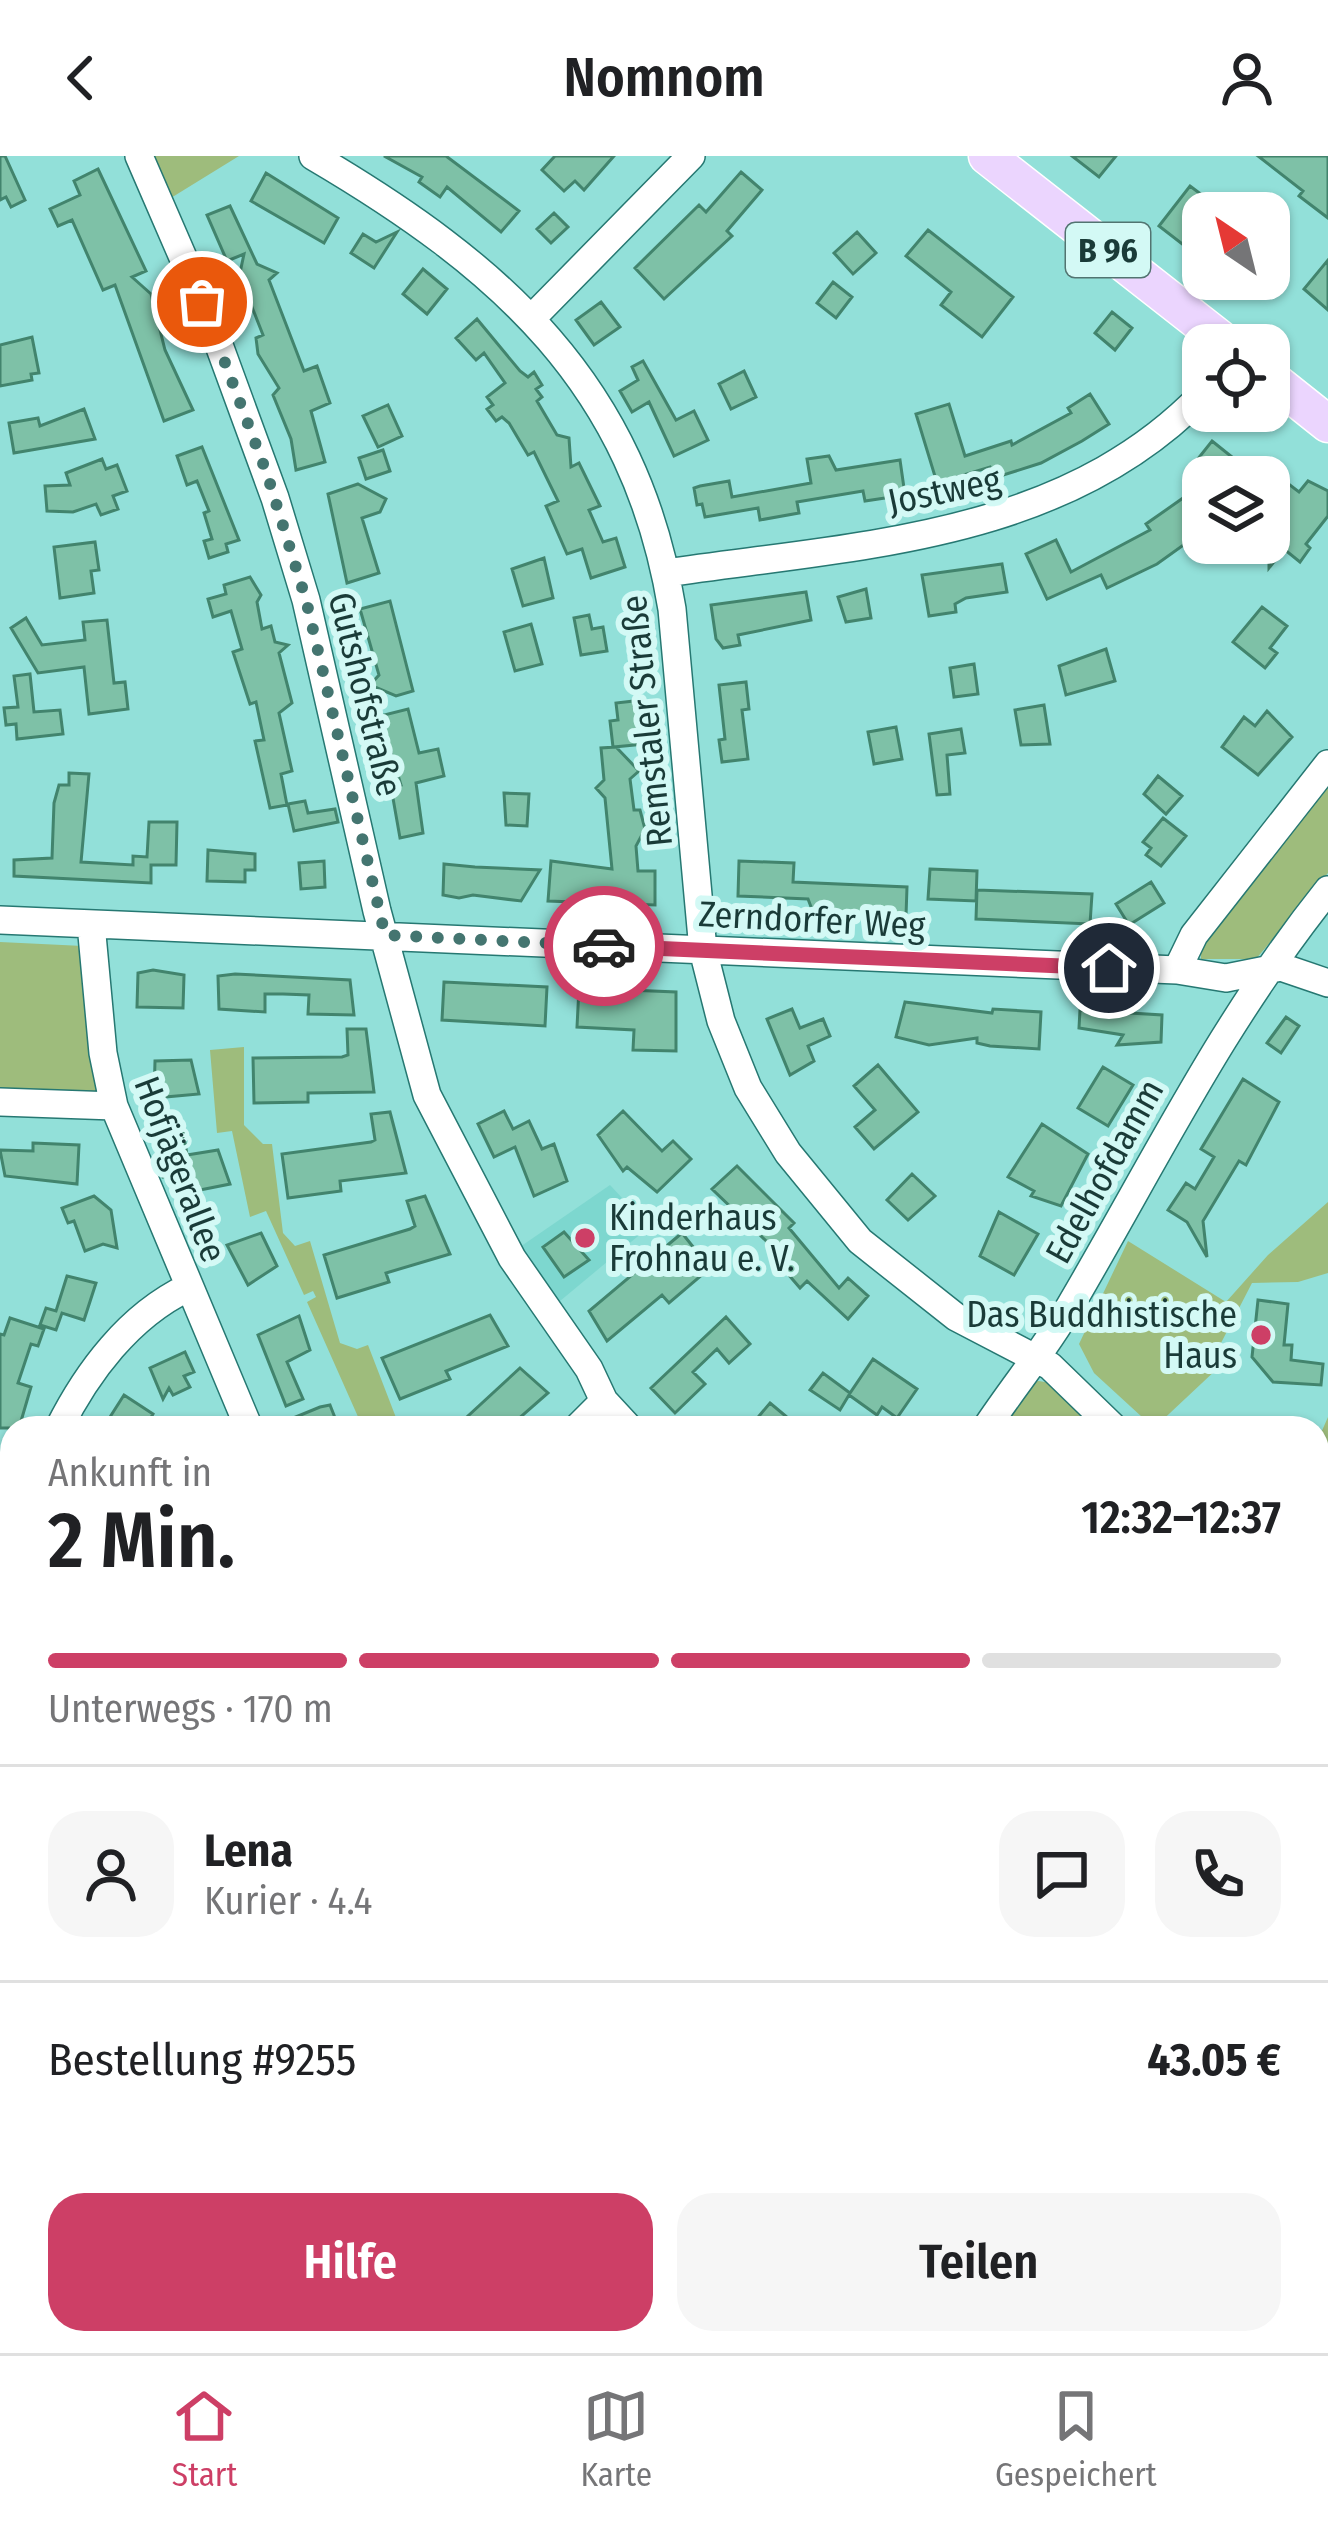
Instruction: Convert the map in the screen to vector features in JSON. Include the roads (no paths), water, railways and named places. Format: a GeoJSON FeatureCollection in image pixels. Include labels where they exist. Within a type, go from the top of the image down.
{"type":"FeatureCollection","features":[{"type":"Feature","properties":{"kind":"main road","name":"B 96"},"geometry":{"type":"LineString","coordinates":[[987,156],[1201,324]]}},
{"type":"Feature","properties":{"kind":"main road"},"geometry":{"type":"LineString","coordinates":[[1290,394],[1328,424]]}},
{"type":"Feature","properties":{"kind":"street","name":"Gutshofstraße"},"geometry":{"type":"LineString","coordinates":[[139,156],[202,302],[274,494],[306,600],[416,1064],[442,1132],[512,1258],[618,1416]]}},
{"type":"Feature","properties":{"kind":"street","name":"Remstaler Straße"},"geometry":{"type":"LineString","coordinates":[[313,156],[434,230],[532,318],[582,383],[626,459],[666,573],[703,950],[721,1022],[748,1088],[831,1211],[936,1303],[1036,1358],[1101,1416]]}},
{"type":"Feature","properties":{"kind":"street"},"geometry":{"type":"LineString","coordinates":[[532,318],[691,156]]}},
{"type":"Feature","properties":{"kind":"street","name":"Jostweg"},"geometry":{"type":"LineString","coordinates":[[666,573],[1007,516],[1075,489],[1134,455],[1182,413]]}},
{"type":"Feature","properties":{"kind":"street"},"geometry":{"type":"LineString","coordinates":[[1177,970],[1194,934],[1328,764]]}},
{"type":"Feature","properties":{"kind":"street","name":"Edelhofdamm"},"geometry":{"type":"LineString","coordinates":[[995,1416],[1036,1358],[1190,1088],[1269,967],[1328,890]]}},
{"type":"Feature","properties":{"kind":"street","name":"Zerndorfer Weg"},"geometry":{"type":"LineString","coordinates":[[0,920],[1177,970],[1226,978],[1269,967],[1328,982]]}},
{"type":"Feature","properties":{"kind":"street","name":"Hofjägerallee"},"geometry":{"type":"LineString","coordinates":[[91,924],[103,1053],[114,1106],[243,1416]]}},
{"type":"Feature","properties":{"kind":"street"},"geometry":{"type":"LineString","coordinates":[[0,1102],[114,1106]]}},
{"type":"Feature","properties":{"kind":"street"},"geometry":{"type":"LineString","coordinates":[[67,1416],[112,1347],[142,1318],[187,1288]]}},
{"type":"Feature","properties":{"kind":"street"},"geometry":{"type":"LineString","coordinates":[[590,1416],[604,1401]]}},
{"type":"Feature","properties":{"kind":"place","name":"Kinderhaus Frohnau e. V."},"geometry":{"type":"Point","coordinates":[585,1238]}},
{"type":"Feature","properties":{"kind":"place","name":"Das Buddhistische Haus"},"geometry":{"type":"Point","coordinates":[1261,1335]}}]}
